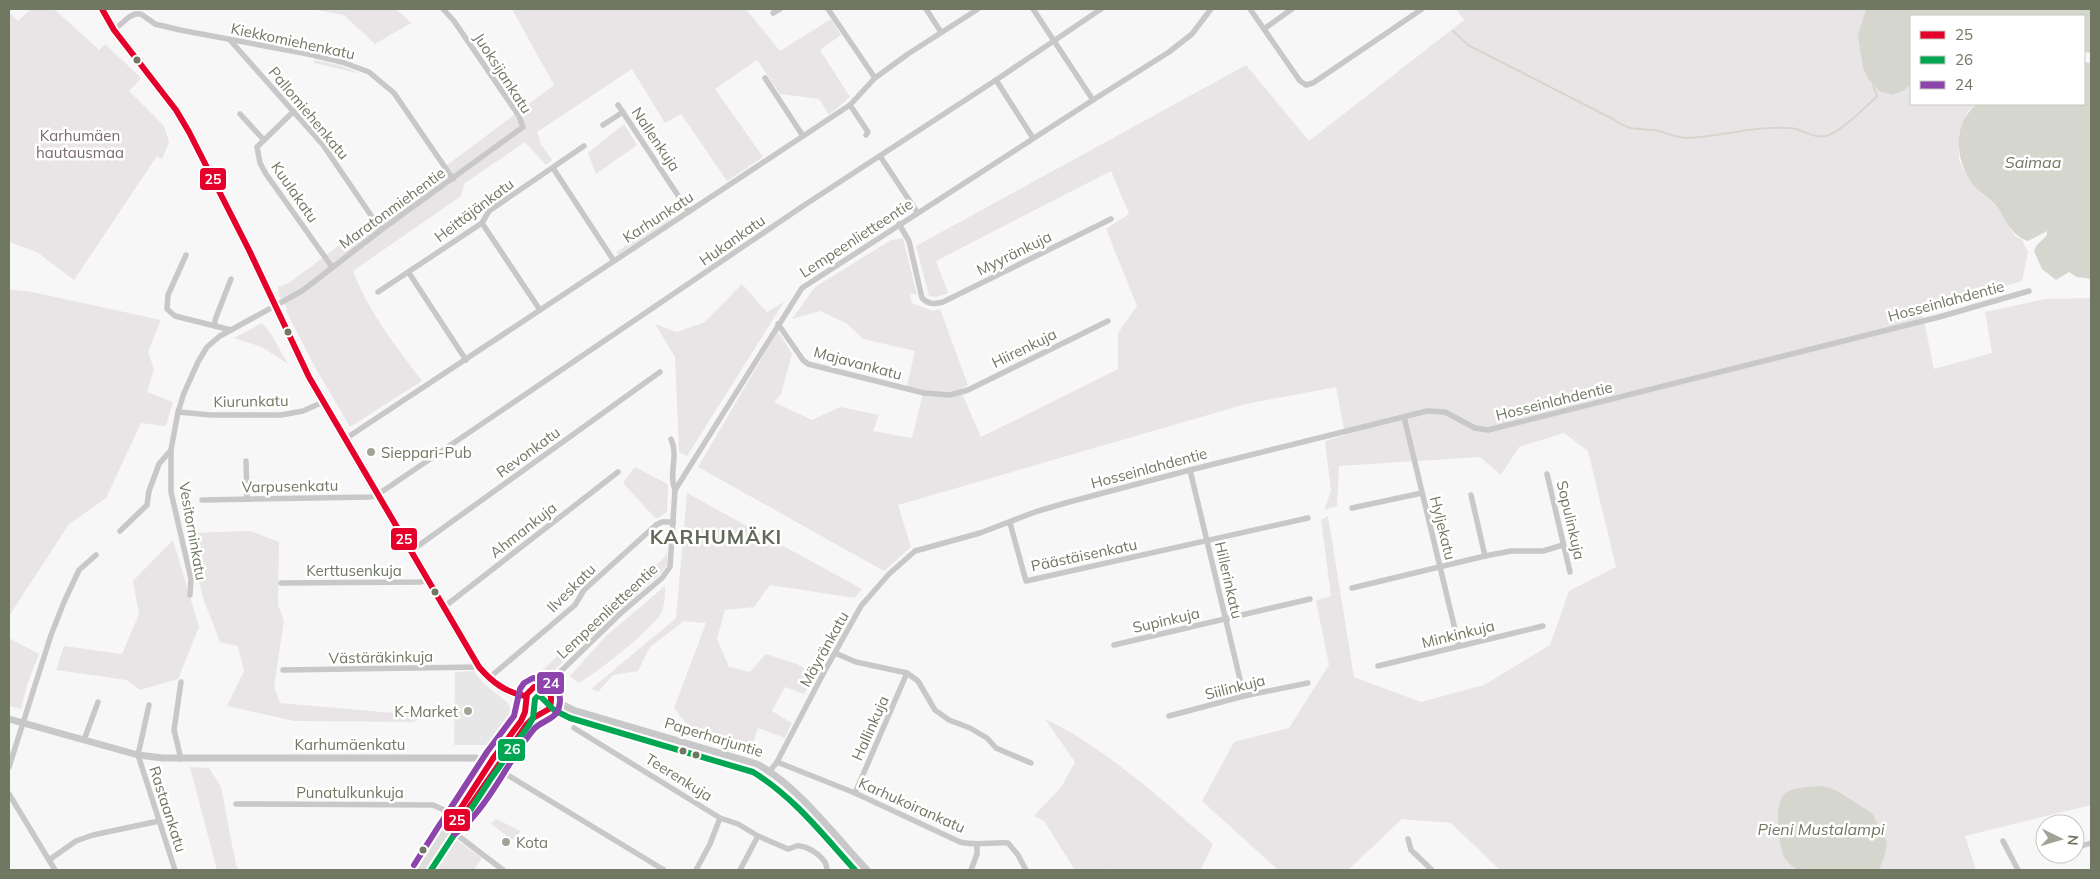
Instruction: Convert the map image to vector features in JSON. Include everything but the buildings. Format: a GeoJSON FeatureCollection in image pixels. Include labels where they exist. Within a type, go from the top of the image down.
{"type":"FeatureCollection","features":[{"type":"Feature","properties":{"kind":"main road"},"geometry":{"type":"LineString","coordinates":[[102,9],[114,30],[176,110],[189,132],[323,402],[479,667],[489,678],[505,690],[525,696]]}},
{"type":"Feature","properties":{"kind":"main road"},"geometry":{"type":"LineString","coordinates":[[421,870],[448,828],[456,820],[493,766],[524,716],[525,696],[530,689],[540,687],[546,689],[550,694],[551,705],[545,712],[529,721],[493,766]]}},
{"type":"Feature","properties":{"kind":"main road"},"geometry":{"type":"LineString","coordinates":[[526,706],[533,713],[545,712]]}},
{"type":"Feature","properties":{"kind":"street","name":"Juoksijankatu"},"geometry":{"type":"LineString","coordinates":[[443,9],[454,21],[519,116],[523,127]]}},
{"type":"Feature","properties":{"kind":"street"},"geometry":{"type":"LineString","coordinates":[[773,13],[780,9]]}},
{"type":"Feature","properties":{"kind":"street"},"geometry":{"type":"LineString","coordinates":[[828,9],[875,78]]}},
{"type":"Feature","properties":{"kind":"street"},"geometry":{"type":"LineString","coordinates":[[926,9],[941,32]]}},
{"type":"Feature","properties":{"kind":"street","name":"Karhunkatu"},"geometry":{"type":"LineString","coordinates":[[346,439],[850,105],[875,78],[978,9]]}},
{"type":"Feature","properties":{"kind":"street"},"geometry":{"type":"LineString","coordinates":[[1033,9],[1093,100]]}},
{"type":"Feature","properties":{"kind":"street","name":"Hukankatu"},"geometry":{"type":"LineString","coordinates":[[378,495],[802,206],[1102,9]]}},
{"type":"Feature","properties":{"kind":"street","name":"Lempeenlietteentie"},"geometry":{"type":"LineString","coordinates":[[540,687],[558,674],[621,613],[662,578],[670,567],[675,490],[802,288],[1169,52],[1192,34],[1211,9]]}},
{"type":"Feature","properties":{"kind":"street"},"geometry":{"type":"LineString","coordinates":[[1250,9],[1300,81],[1306,85],[1313,83],[1422,9]]}},
{"type":"Feature","properties":{"kind":"street"},"geometry":{"type":"LineString","coordinates":[[1264,29],[1292,9]]}},
{"type":"Feature","properties":{"kind":"street","name":"Kiekkomiehenkatu"},"geometry":{"type":"LineString","coordinates":[[114,30],[129,17],[141,14],[155,24],[325,58],[369,72],[394,93],[453,179]]}},
{"type":"Feature","properties":{"kind":"street","name":"Pallomiehenkatu"},"geometry":{"type":"LineString","coordinates":[[230,40],[331,156],[381,230]]}},
{"type":"Feature","properties":{"kind":"street"},"geometry":{"type":"LineString","coordinates":[[765,78],[803,136]]}},
{"type":"Feature","properties":{"kind":"street"},"geometry":{"type":"LineString","coordinates":[[996,80],[1033,138]]}},
{"type":"Feature","properties":{"kind":"street","name":"Nallenkuja"},"geometry":{"type":"LineString","coordinates":[[618,105],[690,212]]}},
{"type":"Feature","properties":{"kind":"street"},"geometry":{"type":"LineString","coordinates":[[850,105],[868,132],[866,135]]}},
{"type":"Feature","properties":{"kind":"street"},"geometry":{"type":"LineString","coordinates":[[240,114],[263,139],[294,112]]}},
{"type":"Feature","properties":{"kind":"street"},"geometry":{"type":"LineString","coordinates":[[603,125],[623,112]]}},
{"type":"Feature","properties":{"kind":"street","name":"Maratonmiehentie"},"geometry":{"type":"LineString","coordinates":[[275,307],[302,291],[381,230],[523,127]]}},
{"type":"Feature","properties":{"kind":"street","name":"Kuulakatu"},"geometry":{"type":"LineString","coordinates":[[263,139],[256,147],[260,163],[332,267]]}},
{"type":"Feature","properties":{"kind":"street","name":"Heittäjänkatu"},"geometry":{"type":"LineString","coordinates":[[378,292],[482,223],[489,211],[584,146]]}},
{"type":"Feature","properties":{"kind":"street"},"geometry":{"type":"LineString","coordinates":[[880,156],[918,212]]}},
{"type":"Feature","properties":{"kind":"street"},"geometry":{"type":"LineString","coordinates":[[553,168],[614,261]]}},
{"type":"Feature","properties":{"kind":"street","name":"Myyränkuja"},"geometry":{"type":"LineString","coordinates":[[899,224],[909,241],[922,298],[927,303],[943,302],[1111,220]]}},
{"type":"Feature","properties":{"kind":"street"},"geometry":{"type":"LineString","coordinates":[[482,223],[540,310]]}},
{"type":"Feature","properties":{"kind":"street"},"geometry":{"type":"LineString","coordinates":[[186,255],[168,295],[168,309],[175,316],[231,330]]}},
{"type":"Feature","properties":{"kind":"street"},"geometry":{"type":"LineString","coordinates":[[408,273],[466,360]]}},
{"type":"Feature","properties":{"kind":"street"},"geometry":{"type":"LineString","coordinates":[[215,326],[215,320],[231,279]]}},
{"type":"Feature","properties":{"kind":"street","name":"Hosseinlahdentie"},"geometry":{"type":"LineString","coordinates":[[915,551],[1010,523],[1052,507],[1190,470],[1427,411],[1445,412],[1476,428],[1488,430],[1939,317],[2029,291]]}},
{"type":"Feature","properties":{"kind":"street","name":"Vesitorninkatu"},"geometry":{"type":"LineString","coordinates":[[190,595],[191,579],[171,492],[171,450],[178,412],[198,362],[206,348],[231,330],[275,307]]}},
{"type":"Feature","properties":{"kind":"street","name":"Hiirenkuja"},"geometry":{"type":"LineString","coordinates":[[950,394],[968,390],[1108,321]]}},
{"type":"Feature","properties":{"kind":"street","name":"Majavankatu"},"geometry":{"type":"LineString","coordinates":[[778,324],[803,360],[808,364],[924,393],[950,394]]}},
{"type":"Feature","properties":{"kind":"street","name":"Revonkatu"},"geometry":{"type":"LineString","coordinates":[[411,551],[660,372]]}},
{"type":"Feature","properties":{"kind":"street","name":"Kiurunkatu"},"geometry":{"type":"LineString","coordinates":[[178,412],[281,415],[303,411],[323,402]]}},
{"type":"Feature","properties":{"kind":"street","name":"Hyljekatu"},"geometry":{"type":"LineString","coordinates":[[1404,417],[1459,646]]}},
{"type":"Feature","properties":{"kind":"street"},"geometry":{"type":"LineString","coordinates":[[671,439],[674,453],[672,476],[675,490]]}},
{"type":"Feature","properties":{"kind":"street"},"geometry":{"type":"LineString","coordinates":[[120,531],[147,505],[149,491],[159,464],[171,450]]}},
{"type":"Feature","properties":{"kind":"street"},"geometry":{"type":"LineString","coordinates":[[246,461],[247,499]]}},
{"type":"Feature","properties":{"kind":"street","name":"Hillerinkatu"},"geometry":{"type":"LineString","coordinates":[[1190,470],[1244,696]]}},
{"type":"Feature","properties":{"kind":"street","name":"Ahmankuja"},"geometry":{"type":"LineString","coordinates":[[444,607],[618,472]]}},
{"type":"Feature","properties":{"kind":"street","name":"Sopulinkuja"},"geometry":{"type":"LineString","coordinates":[[1547,474],[1570,572]]}},
{"type":"Feature","properties":{"kind":"street"},"geometry":{"type":"LineString","coordinates":[[1352,508],[1422,493]]}},
{"type":"Feature","properties":{"kind":"street","name":"Varpusenkatu"},"geometry":{"type":"LineString","coordinates":[[202,500],[371,497],[378,495]]}},
{"type":"Feature","properties":{"kind":"street"},"geometry":{"type":"LineString","coordinates":[[1471,495],[1485,556]]}},
{"type":"Feature","properties":{"kind":"street"},"geometry":{"type":"LineString","coordinates":[[1207,541],[1308,518]]}},
{"type":"Feature","properties":{"kind":"street","name":"Ilveskatu"},"geometry":{"type":"LineString","coordinates":[[489,678],[575,605],[584,590],[656,525],[662,522],[673,522]]}},
{"type":"Feature","properties":{"kind":"street","name":"Päästäisenkatu"},"geometry":{"type":"LineString","coordinates":[[1010,523],[1026,581],[1207,541]]}},
{"type":"Feature","properties":{"kind":"street"},"geometry":{"type":"LineString","coordinates":[[1352,588],[1485,556],[1511,551],[1542,551],[1563,545]]}},
{"type":"Feature","properties":{"kind":"street","name":"Mäyränkatu"},"geometry":{"type":"LineString","coordinates":[[770,771],[778,762],[862,606],[889,574],[915,551]]}},
{"type":"Feature","properties":{"kind":"street"},"geometry":{"type":"LineString","coordinates":[[9,768],[51,635],[64,602],[79,570],[96,555]]}},
{"type":"Feature","properties":{"kind":"street","name":"Kerttusenkuja"},"geometry":{"type":"LineString","coordinates":[[281,583],[421,582],[427,579]]}},
{"type":"Feature","properties":{"kind":"street","name":"Supinkuja"},"geometry":{"type":"LineString","coordinates":[[1114,645],[1310,600]]}},
{"type":"Feature","properties":{"kind":"street","name":"Minkinkuja"},"geometry":{"type":"LineString","coordinates":[[1378,666],[1543,626]]}},
{"type":"Feature","properties":{"kind":"street"},"geometry":{"type":"LineString","coordinates":[[836,653],[856,662],[907,673],[918,681],[935,710],[949,720],[970,728],[987,738],[996,748],[1031,763]]}},
{"type":"Feature","properties":{"kind":"street","name":"Västäräkinkuja"},"geometry":{"type":"LineString","coordinates":[[283,670],[479,667]]}},
{"type":"Feature","properties":{"kind":"street","name":"Hallinkuja"},"geometry":{"type":"LineString","coordinates":[[855,793],[907,673]]}},
{"type":"Feature","properties":{"kind":"street","name":"Lempeenlietteentie"},"geometry":{"type":"LineString","coordinates":[[550,694],[558,674]]}},
{"type":"Feature","properties":{"kind":"street"},"geometry":{"type":"LineString","coordinates":[[181,682],[174,730],[181,759]]}},
{"type":"Feature","properties":{"kind":"street","name":"Siilinkuja"},"geometry":{"type":"LineString","coordinates":[[1169,716],[1244,696],[1308,683]]}},
{"type":"Feature","properties":{"kind":"street","name":"Paperharjuntie"},"geometry":{"type":"LineString","coordinates":[[550,694],[557,702],[573,710],[748,761],[770,771],[794,792],[867,870]]}},
{"type":"Feature","properties":{"kind":"street"},"geometry":{"type":"LineString","coordinates":[[84,740],[98,702]]}},
{"type":"Feature","properties":{"kind":"street"},"geometry":{"type":"LineString","coordinates":[[138,755],[149,705]]}},
{"type":"Feature","properties":{"kind":"street","name":"Paperharjuntie"},"geometry":{"type":"LineString","coordinates":[[545,712],[554,709],[573,710]]}},
{"type":"Feature","properties":{"kind":"street","name":"Karhumäenkatu"},"geometry":{"type":"LineString","coordinates":[[9,719],[138,755],[181,759],[477,758],[664,870]]}},
{"type":"Feature","properties":{"kind":"street","name":"Teerenkuja"},"geometry":{"type":"LineString","coordinates":[[574,728],[720,818],[710,844],[696,870]]}},
{"type":"Feature","properties":{"kind":"street","name":"Rastaankatu"},"geometry":{"type":"LineString","coordinates":[[138,755],[174,870]]}},
{"type":"Feature","properties":{"kind":"street","name":"Karhukoirankatu"},"geometry":{"type":"LineString","coordinates":[[778,762],[855,793],[960,842],[977,844],[1008,843],[1018,855],[1026,870]]}},
{"type":"Feature","properties":{"kind":"street"},"geometry":{"type":"LineString","coordinates":[[9,794],[11,803],[55,870]]}},
{"type":"Feature","properties":{"kind":"street","name":"Punatulkunkuja"},"geometry":{"type":"LineString","coordinates":[[236,804],[433,805],[442,809],[456,820]]}},
{"type":"Feature","properties":{"kind":"street"},"geometry":{"type":"LineString","coordinates":[[720,818],[738,824],[758,836],[788,849],[797,845],[802,846],[823,858],[827,865],[826,870]]}},
{"type":"Feature","properties":{"kind":"street"},"geometry":{"type":"LineString","coordinates":[[49,860],[76,841],[93,835],[159,821]]}},
{"type":"Feature","properties":{"kind":"street"},"geometry":{"type":"LineString","coordinates":[[448,828],[503,870]]}},
{"type":"Feature","properties":{"kind":"street"},"geometry":{"type":"LineString","coordinates":[[740,870],[758,836]]}},
{"type":"Feature","properties":{"kind":"street"},"geometry":{"type":"LineString","coordinates":[[1408,839],[1411,850],[1432,870]]}},
{"type":"Feature","properties":{"kind":"street"},"geometry":{"type":"LineString","coordinates":[[2003,841],[2018,870]]}},
{"type":"Feature","properties":{"kind":"street"},"geometry":{"type":"LineString","coordinates":[[971,870],[977,854],[977,844]]}},
{"type":"Feature","properties":{"kind":"shaded area"},"geometry":{"type":"Polygon","coordinates":[[[474,671],[483,683],[507,702],[512,711],[512,717],[493,745],[454,745],[455,672],[474,671]]]}},
{"type":"Feature","properties":{"kind":"green space","name":"Karhumäen hautausmaa"},"geometry":{"type":"Polygon","coordinates":[[[31,9],[54,9],[99,50],[105,44],[141,78],[129,91],[164,126],[169,142],[162,159],[157,156],[74,280],[37,252],[9,242],[9,12],[18,21],[31,9]]]}},
{"type":"Feature","properties":{"kind":"green space"},"geometry":{"type":"Polygon","coordinates":[[[311,9],[396,9],[411,23],[375,44],[344,15],[311,9]]]}},
{"type":"Feature","properties":{"kind":"green space"},"geometry":{"type":"Polygon","coordinates":[[[512,9],[746,9],[780,51],[831,19],[841,35],[820,50],[850,97],[829,115],[819,99],[780,94],[757,60],[715,89],[763,157],[727,181],[681,114],[665,123],[632,69],[537,132],[541,144],[552,160],[546,165],[525,142],[465,183],[461,196],[353,271],[375,315],[422,381],[350,427],[316,369],[286,311],[287,308],[279,296],[278,287],[289,283],[554,85],[512,9]]]}},
{"type":"Feature","properties":{"kind":"green space"},"geometry":{"type":"Polygon","coordinates":[[[1456,9],[1866,9],[1861,54],[1863,69],[1879,91],[1905,90],[1910,84],[1910,105],[1976,105],[1968,111],[1959,134],[1959,159],[1975,187],[1997,207],[2015,236],[2022,240],[2028,252],[2022,281],[1922,311],[1934,369],[1992,353],[1985,312],[2045,299],[2091,298],[2091,805],[2054,814],[2035,814],[2035,819],[1965,836],[1976,870],[1879,870],[1885,855],[1872,813],[1836,790],[1824,786],[1791,791],[1784,858],[1798,870],[1500,870],[1451,823],[1402,819],[1348,870],[1278,870],[1202,801],[1234,742],[1289,728],[1329,665],[1316,601],[1331,596],[1321,520],[1328,516],[1354,677],[1421,702],[1484,685],[1550,645],[1569,591],[1616,567],[1588,451],[1564,433],[1519,447],[1501,475],[1480,457],[1339,466],[1337,506],[1324,510],[1331,491],[1325,441],[1345,435],[1336,387],[1246,404],[898,505],[911,547],[884,571],[698,467],[778,331],[792,354],[781,394],[774,402],[812,420],[840,407],[879,415],[873,431],[912,438],[924,390],[907,386],[915,351],[863,339],[846,323],[820,311],[792,319],[815,287],[891,240],[903,238],[917,295],[910,293],[912,303],[933,311],[940,309],[968,385],[960,389],[981,437],[1118,369],[1118,333],[1137,306],[1106,229],[1129,214],[1111,171],[936,261],[948,293],[937,297],[929,296],[916,246],[1246,65],[1309,141],[1464,20],[1456,9]]]}},
{"type":"Feature","properties":{"kind":"green space"},"geometry":{"type":"Polygon","coordinates":[[[314,60],[339,65],[362,74],[314,63],[314,60]]]}},
{"type":"Feature","properties":{"kind":"green space"},"geometry":{"type":"Polygon","coordinates":[[[624,124],[637,145],[596,174],[588,153],[624,124]]]}},
{"type":"Feature","properties":{"kind":"green space"},"geometry":{"type":"Polygon","coordinates":[[[671,215],[672,218],[667,222],[619,254],[615,253],[671,215]]]}},
{"type":"Feature","properties":{"kind":"green space"},"geometry":{"type":"Polygon","coordinates":[[[742,284],[767,312],[784,302],[687,456],[679,452],[675,357],[655,324],[677,332],[705,322],[742,284]]]}},
{"type":"Feature","properties":{"kind":"green space"},"geometry":{"type":"Polygon","coordinates":[[[9,289],[32,292],[161,320],[148,352],[154,369],[147,392],[173,402],[166,426],[141,423],[106,498],[69,524],[9,616],[9,289]]]}},
{"type":"Feature","properties":{"kind":"green space"},"geometry":{"type":"Polygon","coordinates":[[[262,323],[271,334],[288,364],[262,347],[234,338],[262,323]]]}},
{"type":"Feature","properties":{"kind":"green space"},"geometry":{"type":"Polygon","coordinates":[[[635,467],[668,484],[667,512],[656,519],[623,483],[635,467]]]}},
{"type":"Feature","properties":{"kind":"green space"},"geometry":{"type":"Polygon","coordinates":[[[687,493],[862,589],[855,598],[770,585],[754,607],[725,610],[717,639],[729,667],[750,672],[766,654],[797,664],[816,675],[804,694],[785,687],[772,711],[792,723],[785,738],[758,728],[750,752],[698,738],[674,708],[706,623],[684,621],[650,647],[638,671],[613,675],[598,692],[591,689],[676,618],[687,493]]]}},
{"type":"Feature","properties":{"kind":"green space"},"geometry":{"type":"Polygon","coordinates":[[[251,531],[279,542],[278,605],[284,621],[274,687],[280,703],[427,716],[412,722],[294,721],[227,706],[244,671],[238,646],[220,642],[203,598],[187,533],[251,531]]]}},
{"type":"Feature","properties":{"kind":"green space"},"geometry":{"type":"Polygon","coordinates":[[[173,540],[199,627],[178,679],[140,690],[127,680],[56,670],[64,646],[122,654],[139,614],[133,581],[173,540]]]}},
{"type":"Feature","properties":{"kind":"green space"},"geometry":{"type":"Polygon","coordinates":[[[667,552],[667,564],[663,571],[552,672],[539,682],[528,684],[664,558],[667,552]]]}},
{"type":"Feature","properties":{"kind":"green space"},"geometry":{"type":"Polygon","coordinates":[[[665,586],[661,613],[636,640],[579,683],[570,676],[607,635],[665,586]]]}},
{"type":"Feature","properties":{"kind":"green space"},"geometry":{"type":"Polygon","coordinates":[[[9,638],[39,654],[27,685],[21,709],[9,706],[9,638]]]}},
{"type":"Feature","properties":{"kind":"green space"},"geometry":{"type":"Polygon","coordinates":[[[1045,719],[1068,731],[1112,760],[1213,844],[1201,870],[1110,870],[1104,868],[1101,870],[1075,870],[1044,821],[1034,816],[1062,786],[1075,762],[1045,719]]]}},
{"type":"Feature","properties":{"kind":"green space"},"geometry":{"type":"Polygon","coordinates":[[[190,767],[209,768],[221,787],[236,865],[239,870],[217,870],[190,767]]]}},
{"type":"Feature","properties":{"kind":"green space"},"geometry":{"type":"Polygon","coordinates":[[[496,819],[521,831],[512,840],[491,824],[496,819]]]}},
{"type":"Feature","properties":{"kind":"green space"},"geometry":{"type":"Polygon","coordinates":[[[457,840],[482,858],[474,870],[436,870],[457,840]]]}},
{"type":"Feature","properties":{"kind":"water"},"geometry":{"type":"Polygon","coordinates":[[[1866,9],[2091,9],[2091,53],[2085,52],[2085,15],[1910,15],[1910,84],[1905,90],[1892,95],[1879,91],[1868,79],[1863,69],[1858,35],[1866,9]]]}},
{"type":"Feature","properties":{"kind":"water","name":"Saimaa"},"geometry":{"type":"Polygon","coordinates":[[[2085,62],[2091,63],[2091,279],[2077,277],[2069,272],[2056,280],[2042,269],[2034,251],[2036,246],[2047,235],[2047,231],[2028,241],[2022,239],[2007,223],[1996,205],[1975,187],[1963,167],[1959,144],[1963,122],[1976,105],[2085,105],[2085,62]]]}},
{"type":"Feature","properties":{"kind":"water","name":"Pieni Mustalampi"},"geometry":{"type":"Polygon","coordinates":[[[1824,786],[1836,790],[1872,813],[1887,842],[1885,855],[1879,870],[1798,870],[1785,859],[1780,844],[1778,826],[1780,801],[1791,790],[1824,786]]]}},
{"type":"Feature","properties":{"kind":"waterway"},"geometry":{"type":"LineString","coordinates":[[1453,31],[1468,45],[1623,125],[1632,128],[1654,130],[1683,138],[1776,128],[1794,128],[1817,136],[1826,136],[1839,130],[1877,96],[1873,85]]}},
{"type":"Feature","properties":{"kind":"transit line","name":"25"},"geometry":{"type":"LineString","coordinates":[[102,9],[114,30],[176,110],[189,132],[249,250],[309,377],[479,667],[499,686],[525,696]]}},
{"type":"Feature","properties":{"kind":"transit line","name":"24"},"geometry":{"type":"LineString","coordinates":[[441,823],[487,752],[514,716],[520,689],[524,683],[533,678],[545,680],[554,686],[560,700],[555,715],[534,729],[481,808],[455,834]]}},
{"type":"Feature","properties":{"kind":"transit line","name":"25"},"geometry":{"type":"LineString","coordinates":[[534,687],[549,693],[551,696],[549,709],[533,718],[527,724],[466,812],[448,828],[494,757],[521,721],[525,712],[527,694],[534,687]]}},
{"type":"Feature","properties":{"kind":"transit line","name":"26"},"geometry":{"type":"LineString","coordinates":[[431,870],[490,780],[529,725],[533,718],[535,699],[539,695],[554,710],[570,718],[753,772],[795,805],[855,870]]}},
{"type":"Feature","properties":{"kind":"transit line","name":"24"},"geometry":{"type":"LineString","coordinates":[[414,865],[440,824]]}},
{"type":"Feature","properties":{"kind":"place","name":"Sieppari-Pub"},"geometry":{"type":"Point","coordinates":[371,452]}},
{"type":"Feature","properties":{"kind":"place","name":"K-Market"},"geometry":{"type":"Point","coordinates":[468,711]}},
{"type":"Feature","properties":{"kind":"place","name":"Kota"},"geometry":{"type":"Point","coordinates":[506,842]}},
{"type":"Feature","properties":{"kind":"district","name":"KARHUMÄKI"},"geometry":{"type":"Point","coordinates":[716,536]}}]}
